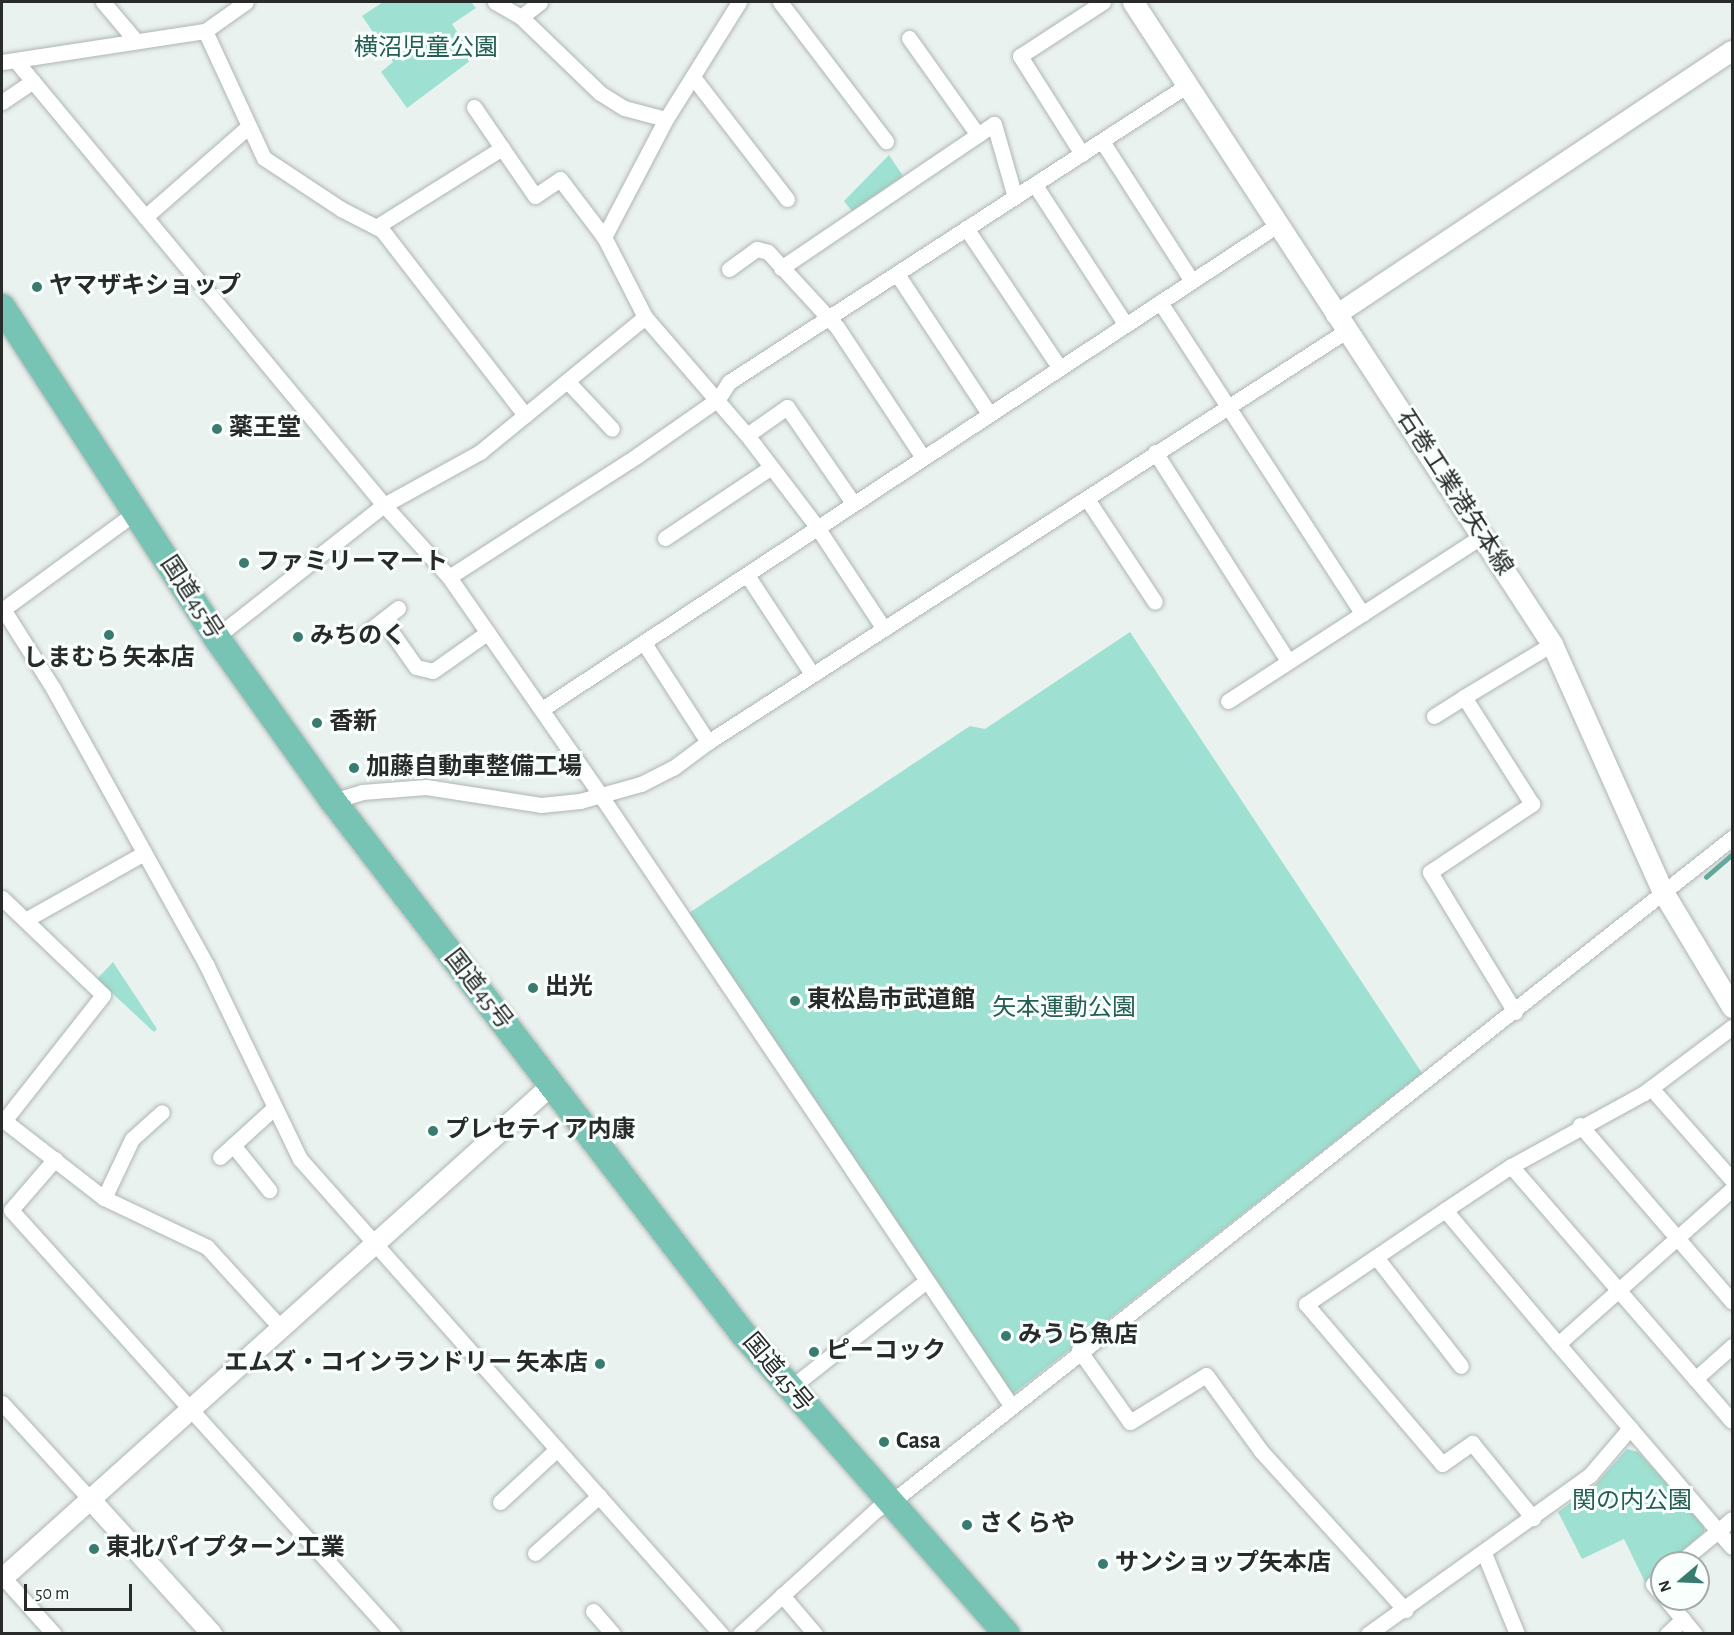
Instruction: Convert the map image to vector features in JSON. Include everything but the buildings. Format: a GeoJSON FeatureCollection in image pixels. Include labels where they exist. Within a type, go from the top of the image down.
{"type":"FeatureCollection","features":[{"type":"Feature","properties":{"kind":"highway","name":"国道45号"},"geometry":{"type":"LineString","coordinates":[[2,307],[216,637],[333,801],[789,1389],[1007,1634]]}},
{"type":"Feature","properties":{"kind":"main road","name":"石巻工業港矢本線"},"geometry":{"type":"LineString","coordinates":[[1133,2],[1276,226],[1484,535],[1552,644],[1663,892],[1732,1007]]}},
{"type":"Feature","properties":{"kind":"street"},"geometry":{"type":"LineString","coordinates":[[103,2],[136,41]]}},
{"type":"Feature","properties":{"kind":"street"},"geometry":{"type":"LineString","coordinates":[[9,61],[205,31],[246,2]]}},
{"type":"Feature","properties":{"kind":"street"},"geometry":{"type":"LineString","coordinates":[[495,2],[521,17],[600,93],[624,108],[666,119]]}},
{"type":"Feature","properties":{"kind":"street"},"geometry":{"type":"LineString","coordinates":[[521,17],[540,2]]}},
{"type":"Feature","properties":{"kind":"street"},"geometry":{"type":"LineString","coordinates":[[604,237],[666,119],[739,2]]}},
{"type":"Feature","properties":{"kind":"street"},"geometry":{"type":"LineString","coordinates":[[780,2],[886,141]]}},
{"type":"Feature","properties":{"kind":"street"},"geometry":{"type":"LineString","coordinates":[[1082,154],[1020,56],[1103,2]]}},
{"type":"Feature","properties":{"kind":"street"},"geometry":{"type":"LineString","coordinates":[[205,31],[264,158],[341,209],[376,227],[525,415]]}},
{"type":"Feature","properties":{"kind":"street"},"geometry":{"type":"LineString","coordinates":[[909,38],[978,135]]}},
{"type":"Feature","properties":{"kind":"street"},"geometry":{"type":"LineString","coordinates":[[333,801],[362,792],[426,787],[541,805],[601,796],[652,779],[1229,406],[1341,323],[1732,51]]}},
{"type":"Feature","properties":{"kind":"street"},"geometry":{"type":"LineString","coordinates":[[9,61],[33,81],[384,505],[449,577],[542,709],[1012,1407]]}},
{"type":"Feature","properties":{"kind":"street"},"geometry":{"type":"LineString","coordinates":[[693,77],[787,199]]}},
{"type":"Feature","properties":{"kind":"street"},"geometry":{"type":"LineString","coordinates":[[2,102],[33,81]]}},
{"type":"Feature","properties":{"kind":"street"},"geometry":{"type":"LineString","coordinates":[[449,577],[718,399],[729,382],[1186,86]]}},
{"type":"Feature","properties":{"kind":"street"},"geometry":{"type":"LineString","coordinates":[[474,107],[535,196],[560,179],[604,237],[645,317],[747,435],[817,527],[884,629]]}},
{"type":"Feature","properties":{"kind":"street"},"geometry":{"type":"LineString","coordinates":[[781,268],[994,124],[1015,197]]}},
{"type":"Feature","properties":{"kind":"street"},"geometry":{"type":"LineString","coordinates":[[145,217],[249,126]]}},
{"type":"Feature","properties":{"kind":"street"},"geometry":{"type":"LineString","coordinates":[[1102,141],[1192,281]]}},
{"type":"Feature","properties":{"kind":"street"},"geometry":{"type":"LineString","coordinates":[[376,227],[502,148]]}},
{"type":"Feature","properties":{"kind":"street"},"geometry":{"type":"LineString","coordinates":[[1035,185],[1126,325]]}},
{"type":"Feature","properties":{"kind":"street"},"geometry":{"type":"LineString","coordinates":[[542,709],[747,575],[988,412],[1276,226]]}},
{"type":"Feature","properties":{"kind":"street"},"geometry":{"type":"LineString","coordinates":[[966,228],[1059,367]]}},
{"type":"Feature","properties":{"kind":"street"},"geometry":{"type":"LineString","coordinates":[[729,269],[757,249],[768,252],[827,319],[837,327],[922,456]]}},
{"type":"Feature","properties":{"kind":"street"},"geometry":{"type":"LineString","coordinates":[[897,274],[988,412]]}},
{"type":"Feature","properties":{"kind":"street"},"geometry":{"type":"LineString","coordinates":[[1160,303],[1363,614]]}},
{"type":"Feature","properties":{"kind":"street"},"geometry":{"type":"LineString","coordinates":[[216,637],[384,505],[455,469],[568,382],[645,317]]}},
{"type":"Feature","properties":{"kind":"street"},"geometry":{"type":"LineString","coordinates":[[568,382],[612,429]]}},
{"type":"Feature","properties":{"kind":"street"},"geometry":{"type":"LineString","coordinates":[[747,435],[787,407],[853,503]]}},
{"type":"Feature","properties":{"kind":"street"},"geometry":{"type":"LineString","coordinates":[[1155,452],[1288,661]]}},
{"type":"Feature","properties":{"kind":"street"},"geometry":{"type":"LineString","coordinates":[[665,538],[770,468]]}},
{"type":"Feature","properties":{"kind":"street"},"geometry":{"type":"LineString","coordinates":[[1087,499],[1155,602]]}},
{"type":"Feature","properties":{"kind":"street"},"geometry":{"type":"LineString","coordinates":[[136,512],[2,609],[53,688],[207,966],[275,1107],[312,1174],[721,1634]]}},
{"type":"Feature","properties":{"kind":"street"},"geometry":{"type":"LineString","coordinates":[[1228,701],[1484,535]]}},
{"type":"Feature","properties":{"kind":"street"},"geometry":{"type":"LineString","coordinates":[[747,575],[812,674]]}},
{"type":"Feature","properties":{"kind":"street"},"geometry":{"type":"LineString","coordinates":[[366,634],[398,608]]}},
{"type":"Feature","properties":{"kind":"street"},"geometry":{"type":"LineString","coordinates":[[383,620],[416,667],[432,671],[488,633]]}},
{"type":"Feature","properties":{"kind":"street"},"geometry":{"type":"LineString","coordinates":[[644,643],[708,742]]}},
{"type":"Feature","properties":{"kind":"street"},"geometry":{"type":"LineString","coordinates":[[1434,716],[1552,644]]}},
{"type":"Feature","properties":{"kind":"street"},"geometry":{"type":"LineString","coordinates":[[1464,698],[1532,804],[1430,872],[1515,1012]]}},
{"type":"Feature","properties":{"kind":"street"},"geometry":{"type":"LineString","coordinates":[[740,1634],[888,1502],[1012,1407],[1079,1350],[1645,911],[1663,892],[1732,838]]}},
{"type":"Feature","properties":{"kind":"street"},"geometry":{"type":"LineString","coordinates":[[27,919],[144,853]]}},
{"type":"Feature","properties":{"kind":"street"},"geometry":{"type":"LineString","coordinates":[[2,898],[27,919],[103,995],[3,1120],[104,1198],[207,1247],[281,1328]]}},
{"type":"Feature","properties":{"kind":"street"},"geometry":{"type":"LineString","coordinates":[[1533,1518],[1472,1443],[1442,1464],[1306,1304],[1511,1166],[1651,1088],[1732,1027]]}},
{"type":"Feature","properties":{"kind":"street"},"geometry":{"type":"LineString","coordinates":[[54,1634],[2,1578],[552,1085]]}},
{"type":"Feature","properties":{"kind":"street"},"geometry":{"type":"LineString","coordinates":[[1651,1088],[1732,1180]]}},
{"type":"Feature","properties":{"kind":"street"},"geometry":{"type":"LineString","coordinates":[[220,1157],[275,1107]]}},
{"type":"Feature","properties":{"kind":"street"},"geometry":{"type":"LineString","coordinates":[[104,1198],[132,1139],[162,1112]]}},
{"type":"Feature","properties":{"kind":"street"},"geometry":{"type":"LineString","coordinates":[[1581,1125],[1732,1302]]}},
{"type":"Feature","properties":{"kind":"street"},"geometry":{"type":"LineString","coordinates":[[233,1145],[269,1190]]}},
{"type":"Feature","properties":{"kind":"street"},"geometry":{"type":"LineString","coordinates":[[55,1160],[11,1210],[192,1408],[393,1634]]}},
{"type":"Feature","properties":{"kind":"street"},"geometry":{"type":"LineString","coordinates":[[1511,1166],[1732,1420]]}},
{"type":"Feature","properties":{"kind":"street"},"geometry":{"type":"LineString","coordinates":[[1558,1344],[1732,1189]]}},
{"type":"Feature","properties":{"kind":"street"},"geometry":{"type":"LineString","coordinates":[[1445,1210],[1732,1547]]}},
{"type":"Feature","properties":{"kind":"street"},"geometry":{"type":"LineString","coordinates":[[1376,1257],[1461,1366]]}},
{"type":"Feature","properties":{"kind":"street"},"geometry":{"type":"LineString","coordinates":[[789,1389],[926,1281]]}},
{"type":"Feature","properties":{"kind":"street"},"geometry":{"type":"LineString","coordinates":[[1695,1379],[1732,1346]]}},
{"type":"Feature","properties":{"kind":"street"},"geometry":{"type":"LineString","coordinates":[[1079,1350],[1130,1422],[1206,1375],[1261,1450],[1405,1610]]}},
{"type":"Feature","properties":{"kind":"street"},"geometry":{"type":"LineString","coordinates":[[2,1402],[212,1634]]}},
{"type":"Feature","properties":{"kind":"street"},"geometry":{"type":"LineString","coordinates":[[1368,1634],[1405,1610],[1590,1475],[1630,1428]]}},
{"type":"Feature","properties":{"kind":"street"},"geometry":{"type":"LineString","coordinates":[[500,1502],[557,1449]]}},
{"type":"Feature","properties":{"kind":"street"},"geometry":{"type":"LineString","coordinates":[[535,1553],[599,1496]]}},
{"type":"Feature","properties":{"kind":"street"},"geometry":{"type":"LineString","coordinates":[[1694,1551],[1732,1519]]}},
{"type":"Feature","properties":{"kind":"street"},"geometry":{"type":"LineString","coordinates":[[1484,1552],[1517,1634]]}},
{"type":"Feature","properties":{"kind":"street"},"geometry":{"type":"LineString","coordinates":[[782,1595],[815,1634]]}},
{"type":"Feature","properties":{"kind":"street"},"geometry":{"type":"LineString","coordinates":[[593,1611],[613,1634]]}},
{"type":"Feature","properties":{"kind":"street"},"geometry":{"type":"LineString","coordinates":[[1676,1611],[1695,1634]]}},
{"type":"Feature","properties":{"kind":"street"},"geometry":{"type":"LineString","coordinates":[[1667,1634],[1683,1619]]}},
{"type":"Feature","properties":{"kind":"green space","name":"横沼児童公園"},"geometry":{"type":"Polygon","coordinates":[[[383,2],[471,2],[476,8],[452,24],[474,58],[407,108],[381,72],[393,62],[362,16],[383,2]]]}},
{"type":"Feature","properties":{"kind":"green space"},"geometry":{"type":"Polygon","coordinates":[[[889,155],[903,176],[852,211],[844,201],[889,155]]]}},
{"type":"Feature","properties":{"kind":"green space","name":"矢本運動公園"},"geometry":{"type":"Polygon","coordinates":[[[1130,632],[1422,1073],[1013,1394],[870,1194],[689,913],[970,726],[985,729],[1130,632]]]}},
{"type":"Feature","properties":{"kind":"green space"},"geometry":{"type":"Polygon","coordinates":[[[113,962],[157,1029],[154,1032],[97,979],[113,962]]]}},
{"type":"Feature","properties":{"kind":"green space","name":"関の内公園"},"geometry":{"type":"Polygon","coordinates":[[[1627,1449],[1638,1452],[1704,1524],[1704,1532],[1683,1551],[1650,1551],[1650,1580],[1646,1584],[1624,1539],[1582,1559],[1558,1512],[1596,1484],[1627,1449]]]}},
{"type":"Feature","properties":{"kind":"waterway"},"geometry":{"type":"LineString","coordinates":[[1706,877],[1732,854]]}},
{"type":"Feature","properties":{"kind":"place","name":"ヤマザキショップ"},"geometry":{"type":"Point","coordinates":[37,287]}},
{"type":"Feature","properties":{"kind":"place","name":"薬王堂"},"geometry":{"type":"Point","coordinates":[217,429]}},
{"type":"Feature","properties":{"kind":"place","name":"ファミリーマート"},"geometry":{"type":"Point","coordinates":[244,563]}},
{"type":"Feature","properties":{"kind":"place","name":"しまむら 矢本店"},"geometry":{"type":"Point","coordinates":[109,635]}},
{"type":"Feature","properties":{"kind":"place","name":"みちのく"},"geometry":{"type":"Point","coordinates":[298,637]}},
{"type":"Feature","properties":{"kind":"place","name":"香新"},"geometry":{"type":"Point","coordinates":[317,723]}},
{"type":"Feature","properties":{"kind":"place","name":"加藤自動車整備工場"},"geometry":{"type":"Point","coordinates":[354,768]}},
{"type":"Feature","properties":{"kind":"place","name":"出光"},"geometry":{"type":"Point","coordinates":[533,988]}},
{"type":"Feature","properties":{"kind":"place","name":"東松島市武道館"},"geometry":{"type":"Point","coordinates":[795,1001]}},
{"type":"Feature","properties":{"kind":"place","name":"プレセティア内康"},"geometry":{"type":"Point","coordinates":[433,1131]}},
{"type":"Feature","properties":{"kind":"place","name":"みうら魚店"},"geometry":{"type":"Point","coordinates":[1006,1336]}},
{"type":"Feature","properties":{"kind":"place","name":"ピーコック"},"geometry":{"type":"Point","coordinates":[814,1352]}},
{"type":"Feature","properties":{"kind":"place","name":"エムズ・コインランドリー 矢本店"},"geometry":{"type":"Point","coordinates":[600,1364]}},
{"type":"Feature","properties":{"kind":"place","name":"Casa"},"geometry":{"type":"Point","coordinates":[884,1442]}},
{"type":"Feature","properties":{"kind":"place","name":"さくらや"},"geometry":{"type":"Point","coordinates":[967,1525]}},
{"type":"Feature","properties":{"kind":"place","name":"東北パイプターン工業"},"geometry":{"type":"Point","coordinates":[94,1549]}},
{"type":"Feature","properties":{"kind":"place","name":"サンショップ矢本店"},"geometry":{"type":"Point","coordinates":[1103,1564]}}]}
